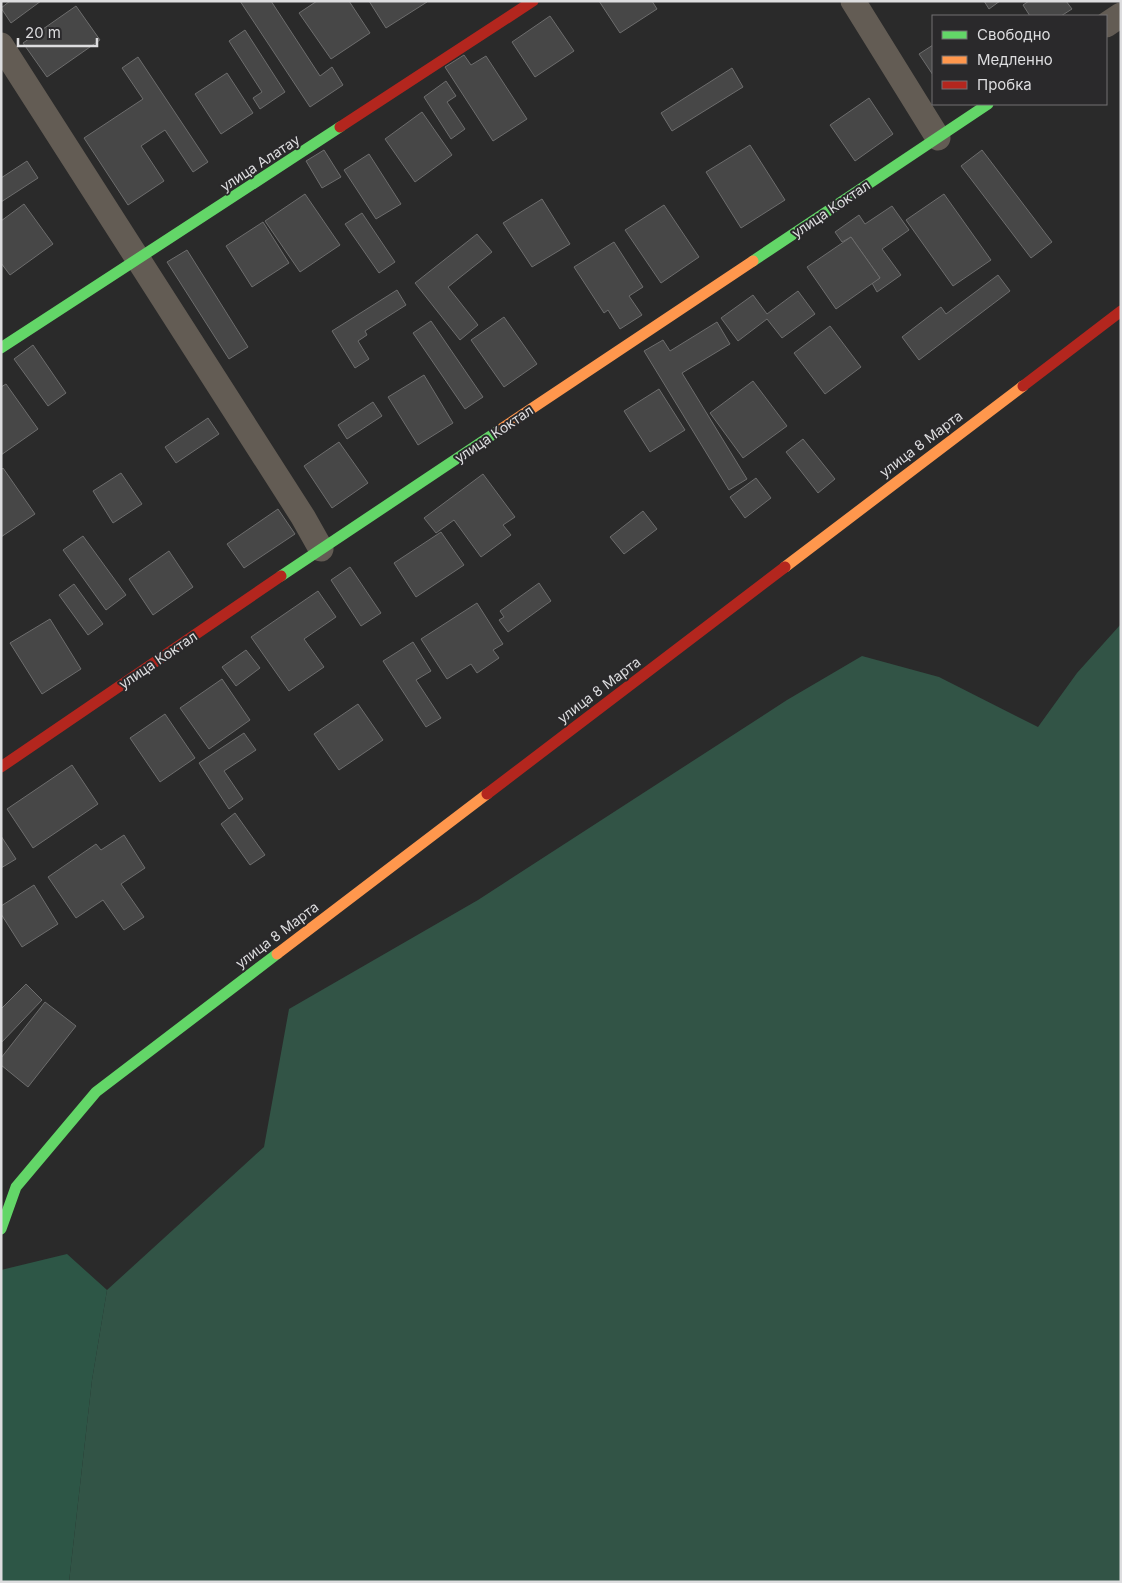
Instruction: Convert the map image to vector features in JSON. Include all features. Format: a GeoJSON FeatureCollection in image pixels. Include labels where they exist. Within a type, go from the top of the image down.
{"type":"FeatureCollection","features":[{"type":"Feature","properties":{"kind":"street","name":"улица Алатау"},"geometry":{"type":"LineString","coordinates":[[1,348],[533,1]]}},
{"type":"Feature","properties":{"kind":"street"},"geometry":{"type":"LineString","coordinates":[[853,1],[938,138]]}},
{"type":"Feature","properties":{"kind":"street"},"geometry":{"type":"LineString","coordinates":[[1107,24],[1121,15]]}},
{"type":"Feature","properties":{"kind":"street"},"geometry":{"type":"LineString","coordinates":[[1,46],[137,261],[298,509],[321,549]]}},
{"type":"Feature","properties":{"kind":"street","name":"улица Коктал"},"geometry":{"type":"LineString","coordinates":[[1,767],[321,549],[987,105]]}},
{"type":"Feature","properties":{"kind":"street","name":"улица 8 Марта"},"geometry":{"type":"LineString","coordinates":[[1,1229],[16,1187],[96,1092],[1121,311]]}},
{"type":"Feature","properties":{"kind":"green space"},"geometry":{"type":"Polygon","coordinates":[[[1121,624],[1121,1582],[69,1582],[92,1380],[107,1290],[264,1147],[289,1009],[478,900],[787,700],[862,656],[939,677],[1038,727],[1077,673],[1121,624]]]}},
{"type":"Feature","properties":{"kind":"green space"},"geometry":{"type":"Polygon","coordinates":[[[67,1254],[107,1290],[92,1380],[69,1582],[1,1582],[1,1270],[67,1254]]]}},
{"type":"Feature","properties":{"kind":"building"},"geometry":{"type":"Polygon","coordinates":[[[10,1],[41,1],[11,23],[1,8],[10,1]]]}},
{"type":"Feature","properties":{"kind":"building"},"geometry":{"type":"Polygon","coordinates":[[[240,1],[271,1],[320,76],[332,67],[343,85],[310,107],[240,1]]]}},
{"type":"Feature","properties":{"kind":"building"},"geometry":{"type":"Polygon","coordinates":[[[317,1],[349,1],[370,33],[331,59],[299,13],[317,1]]]}},
{"type":"Feature","properties":{"kind":"building"},"geometry":{"type":"Polygon","coordinates":[[[369,1],[426,1],[427,2],[386,28],[369,1]]]}},
{"type":"Feature","properties":{"kind":"building"},"geometry":{"type":"Polygon","coordinates":[[[599,1],[652,1],[657,9],[620,33],[599,1]]]}},
{"type":"Feature","properties":{"kind":"building"},"geometry":{"type":"Polygon","coordinates":[[[984,1],[1000,1],[989,9],[984,1]]]}},
{"type":"Feature","properties":{"kind":"building"},"geometry":{"type":"Polygon","coordinates":[[[1029,1],[1066,1],[1072,9],[1063,15],[1029,15],[1023,5],[1029,1]]]}},
{"type":"Feature","properties":{"kind":"building"},"geometry":{"type":"Polygon","coordinates":[[[76,6],[100,40],[47,77],[23,43],[76,6]]]}},
{"type":"Feature","properties":{"kind":"building"},"geometry":{"type":"Polygon","coordinates":[[[550,16],[574,51],[535,77],[512,42],[550,16]]]}},
{"type":"Feature","properties":{"kind":"building"},"geometry":{"type":"Polygon","coordinates":[[[245,30],[285,92],[260,109],[253,98],[262,92],[229,41],[245,30]]]}},
{"type":"Feature","properties":{"kind":"building"},"geometry":{"type":"Polygon","coordinates":[[[932,46],[932,74],[919,54],[932,46]]]}},
{"type":"Feature","properties":{"kind":"building"},"geometry":{"type":"Polygon","coordinates":[[[464,55],[471,65],[486,56],[527,119],[493,141],[445,67],[464,55]]]}},
{"type":"Feature","properties":{"kind":"building"},"geometry":{"type":"Polygon","coordinates":[[[138,57],[208,162],[193,172],[165,130],[141,146],[164,181],[128,205],[84,138],[143,99],[122,68],[138,57]]]}},
{"type":"Feature","properties":{"kind":"building"},"geometry":{"type":"Polygon","coordinates":[[[732,68],[743,87],[672,131],[661,113],[732,68]]]}},
{"type":"Feature","properties":{"kind":"building"},"geometry":{"type":"Polygon","coordinates":[[[227,73],[253,113],[221,134],[195,94],[227,73]]]}},
{"type":"Feature","properties":{"kind":"building"},"geometry":{"type":"Polygon","coordinates":[[[446,81],[456,96],[447,102],[465,129],[451,139],[424,97],[446,81]]]}},
{"type":"Feature","properties":{"kind":"building"},"geometry":{"type":"Polygon","coordinates":[[[869,98],[893,134],[855,161],[830,125],[869,98]]]}},
{"type":"Feature","properties":{"kind":"building"},"geometry":{"type":"Polygon","coordinates":[[[422,112],[452,155],[415,182],[385,139],[422,112]]]}},
{"type":"Feature","properties":{"kind":"building"},"geometry":{"type":"Polygon","coordinates":[[[750,145],[785,200],[741,228],[706,172],[750,145]]]}},
{"type":"Feature","properties":{"kind":"building"},"geometry":{"type":"Polygon","coordinates":[[[324,150],[341,177],[322,188],[306,161],[324,150]]]}},
{"type":"Feature","properties":{"kind":"building"},"geometry":{"type":"Polygon","coordinates":[[[982,150],[1052,242],[1031,258],[961,166],[982,150]]]}},
{"type":"Feature","properties":{"kind":"building"},"geometry":{"type":"Polygon","coordinates":[[[369,154],[401,204],[376,219],[344,170],[369,154]]]}},
{"type":"Feature","properties":{"kind":"building"},"geometry":{"type":"Polygon","coordinates":[[[27,161],[38,178],[1,202],[1,178],[27,161]]]}},
{"type":"Feature","properties":{"kind":"building"},"geometry":{"type":"Polygon","coordinates":[[[305,194],[340,245],[300,272],[265,221],[305,194]]]}},
{"type":"Feature","properties":{"kind":"building"},"geometry":{"type":"Polygon","coordinates":[[[944,194],[991,260],[953,286],[906,220],[944,194]]]}},
{"type":"Feature","properties":{"kind":"building"},"geometry":{"type":"Polygon","coordinates":[[[542,199],[570,244],[532,267],[503,223],[542,199]]]}},
{"type":"Feature","properties":{"kind":"building"},"geometry":{"type":"Polygon","coordinates":[[[24,204],[53,244],[10,275],[1,263],[1,221],[24,204]]]}},
{"type":"Feature","properties":{"kind":"building"},"geometry":{"type":"Polygon","coordinates":[[[664,205],[699,257],[661,283],[625,230],[664,205]]]}},
{"type":"Feature","properties":{"kind":"building"},"geometry":{"type":"Polygon","coordinates":[[[892,206],[909,230],[882,249],[901,275],[877,292],[872,283],[880,278],[851,237],[842,242],[835,232],[859,215],[865,224],[892,206]]]}},
{"type":"Feature","properties":{"kind":"building"},"geometry":{"type":"Polygon","coordinates":[[[362,213],[395,262],[379,273],[345,224],[362,213]]]}},
{"type":"Feature","properties":{"kind":"building"},"geometry":{"type":"Polygon","coordinates":[[[263,222],[289,263],[252,287],[226,246],[263,222]]]}},
{"type":"Feature","properties":{"kind":"building"},"geometry":{"type":"Polygon","coordinates":[[[477,234],[492,252],[448,287],[478,325],[460,340],[415,283],[477,234]]]}},
{"type":"Feature","properties":{"kind":"building"},"geometry":{"type":"Polygon","coordinates":[[[851,237],[880,278],[836,309],[807,267],[851,237]]]}},
{"type":"Feature","properties":{"kind":"building"},"geometry":{"type":"Polygon","coordinates":[[[614,242],[643,287],[629,296],[642,315],[620,329],[608,310],[604,313],[574,267],[614,242]]]}},
{"type":"Feature","properties":{"kind":"building"},"geometry":{"type":"Polygon","coordinates":[[[187,250],[248,347],[229,359],[167,262],[187,250]]]}},
{"type":"Feature","properties":{"kind":"building"},"geometry":{"type":"Polygon","coordinates":[[[998,275],[1010,291],[919,360],[902,337],[941,307],[946,314],[998,275]]]}},
{"type":"Feature","properties":{"kind":"building"},"geometry":{"type":"Polygon","coordinates":[[[397,290],[406,305],[365,331],[367,335],[358,341],[369,359],[355,368],[332,331],[397,290]]]}},
{"type":"Feature","properties":{"kind":"building"},"geometry":{"type":"Polygon","coordinates":[[[798,291],[815,314],[782,338],[767,319],[738,341],[721,318],[753,295],[767,314],[798,291]]]}},
{"type":"Feature","properties":{"kind":"building"},"geometry":{"type":"Polygon","coordinates":[[[504,317],[537,364],[504,387],[471,340],[504,317]]]}},
{"type":"Feature","properties":{"kind":"building"},"geometry":{"type":"Polygon","coordinates":[[[431,321],[483,397],[465,409],[413,333],[431,321]]]}},
{"type":"Feature","properties":{"kind":"building"},"geometry":{"type":"Polygon","coordinates":[[[717,322],[730,344],[682,373],[747,479],[729,490],[644,351],[663,340],[670,351],[717,322]]]}},
{"type":"Feature","properties":{"kind":"building"},"geometry":{"type":"Polygon","coordinates":[[[830,326],[861,367],[825,394],[794,353],[830,326]]]}},
{"type":"Feature","properties":{"kind":"building"},"geometry":{"type":"Polygon","coordinates":[[[33,345],[66,393],[48,406],[14,359],[33,345]]]}},
{"type":"Feature","properties":{"kind":"building"},"geometry":{"type":"Polygon","coordinates":[[[424,375],[453,423],[418,445],[388,397],[424,375]]]}},
{"type":"Feature","properties":{"kind":"building"},"geometry":{"type":"Polygon","coordinates":[[[753,381],[787,426],[743,458],[710,413],[753,381]]]}},
{"type":"Feature","properties":{"kind":"building"},"geometry":{"type":"Polygon","coordinates":[[[6,384],[38,429],[1,455],[1,387],[6,384]]]}},
{"type":"Feature","properties":{"kind":"building"},"geometry":{"type":"Polygon","coordinates":[[[659,389],[685,430],[650,452],[624,411],[659,389]]]}},
{"type":"Feature","properties":{"kind":"building"},"geometry":{"type":"Polygon","coordinates":[[[373,402],[382,416],[347,439],[338,425],[373,402]]]}},
{"type":"Feature","properties":{"kind":"building"},"geometry":{"type":"Polygon","coordinates":[[[208,418],[219,434],[176,463],[165,447],[208,418]]]}},
{"type":"Feature","properties":{"kind":"building"},"geometry":{"type":"Polygon","coordinates":[[[803,439],[835,479],[818,493],[786,452],[803,439]]]}},
{"type":"Feature","properties":{"kind":"building"},"geometry":{"type":"Polygon","coordinates":[[[339,442],[368,483],[332,508],[304,466],[339,442]]]}},
{"type":"Feature","properties":{"kind":"building"},"geometry":{"type":"Polygon","coordinates":[[[3,468],[35,514],[1,537],[1,470],[3,468]]]}},
{"type":"Feature","properties":{"kind":"building"},"geometry":{"type":"Polygon","coordinates":[[[121,473],[142,504],[113,523],[93,491],[121,473]]]}},
{"type":"Feature","properties":{"kind":"building"},"geometry":{"type":"Polygon","coordinates":[[[483,474],[515,517],[503,525],[511,535],[481,557],[454,520],[436,533],[424,518],[483,474]]]}},
{"type":"Feature","properties":{"kind":"building"},"geometry":{"type":"Polygon","coordinates":[[[756,478],[771,498],[745,518],[730,497],[756,478]]]}},
{"type":"Feature","properties":{"kind":"building"},"geometry":{"type":"Polygon","coordinates":[[[278,509],[295,534],[244,568],[227,544],[278,509]]]}},
{"type":"Feature","properties":{"kind":"building"},"geometry":{"type":"Polygon","coordinates":[[[643,511],[657,529],[624,554],[610,537],[643,511]]]}},
{"type":"Feature","properties":{"kind":"building"},"geometry":{"type":"Polygon","coordinates":[[[441,532],[464,565],[416,597],[394,563],[441,532]]]}},
{"type":"Feature","properties":{"kind":"building"},"geometry":{"type":"Polygon","coordinates":[[[83,536],[126,595],[106,610],[63,550],[83,536]]]}},
{"type":"Feature","properties":{"kind":"building"},"geometry":{"type":"Polygon","coordinates":[[[169,551],[193,587],[153,615],[129,579],[169,551]]]}},
{"type":"Feature","properties":{"kind":"building"},"geometry":{"type":"Polygon","coordinates":[[[350,567],[381,613],[361,626],[331,580],[350,567]]]}},
{"type":"Feature","properties":{"kind":"building"},"geometry":{"type":"Polygon","coordinates":[[[539,583],[551,601],[508,632],[499,620],[504,617],[500,611],[539,583]]]}},
{"type":"Feature","properties":{"kind":"building"},"geometry":{"type":"Polygon","coordinates":[[[74,584],[103,624],[88,635],[59,595],[74,584]]]}},
{"type":"Feature","properties":{"kind":"building"},"geometry":{"type":"Polygon","coordinates":[[[318,591],[336,617],[304,639],[324,667],[289,691],[251,637],[318,591]]]}},
{"type":"Feature","properties":{"kind":"building"},"geometry":{"type":"Polygon","coordinates":[[[477,603],[503,644],[493,650],[499,658],[477,673],[471,664],[447,679],[421,639],[477,603]]]}},
{"type":"Feature","properties":{"kind":"building"},"geometry":{"type":"Polygon","coordinates":[[[50,619],[81,669],[42,694],[10,643],[50,619]]]}},
{"type":"Feature","properties":{"kind":"building"},"geometry":{"type":"Polygon","coordinates":[[[413,642],[431,671],[416,680],[441,718],[426,727],[383,661],[413,642]]]}},
{"type":"Feature","properties":{"kind":"building"},"geometry":{"type":"Polygon","coordinates":[[[246,650],[260,668],[236,686],[222,667],[246,650]]]}},
{"type":"Feature","properties":{"kind":"building"},"geometry":{"type":"Polygon","coordinates":[[[222,679],[250,720],[209,749],[180,708],[222,679]]]}},
{"type":"Feature","properties":{"kind":"building"},"geometry":{"type":"Polygon","coordinates":[[[358,704],[383,740],[339,770],[314,734],[358,704]]]}},
{"type":"Feature","properties":{"kind":"building"},"geometry":{"type":"Polygon","coordinates":[[[165,714],[195,758],[160,782],[130,738],[165,714]]]}},
{"type":"Feature","properties":{"kind":"building"},"geometry":{"type":"Polygon","coordinates":[[[244,733],[256,750],[224,771],[243,799],[229,809],[199,763],[244,733]]]}},
{"type":"Feature","properties":{"kind":"building"},"geometry":{"type":"Polygon","coordinates":[[[72,765],[98,804],[33,848],[7,809],[72,765]]]}},
{"type":"Feature","properties":{"kind":"building"},"geometry":{"type":"Polygon","coordinates":[[[235,813],[265,855],[250,865],[221,824],[235,813]]]}},
{"type":"Feature","properties":{"kind":"building"},"geometry":{"type":"Polygon","coordinates":[[[124,835],[145,868],[121,884],[144,917],[124,930],[103,900],[76,918],[48,877],[96,844],[101,850],[124,835]]]}},
{"type":"Feature","properties":{"kind":"building"},"geometry":{"type":"Polygon","coordinates":[[[1,836],[16,859],[1,868],[1,836]]]}},
{"type":"Feature","properties":{"kind":"building"},"geometry":{"type":"Polygon","coordinates":[[[34,885],[58,924],[22,947],[1,914],[1,906],[34,885]]]}},
{"type":"Feature","properties":{"kind":"building"},"geometry":{"type":"Polygon","coordinates":[[[26,984],[42,1000],[1,1043],[1,1009],[26,984]]]}},
{"type":"Feature","properties":{"kind":"building"},"geometry":{"type":"Polygon","coordinates":[[[45,1002],[76,1026],[28,1087],[1,1065],[1,1058],[45,1002]]]}},
{"type":"Feature","properties":{"kind":"traffic: fast"},"geometry":{"type":"LineString","coordinates":[[753,261],[987,105]]}},
{"type":"Feature","properties":{"kind":"traffic: fast"},"geometry":{"type":"LineString","coordinates":[[1,348],[340,127]]}},
{"type":"Feature","properties":{"kind":"traffic: fast"},"geometry":{"type":"LineString","coordinates":[[281,576],[501,429]]}},
{"type":"Feature","properties":{"kind":"traffic: fast"},"geometry":{"type":"LineString","coordinates":[[1,1229],[16,1187],[96,1092],[277,954]]}},
{"type":"Feature","properties":{"kind":"traffic: slow"},"geometry":{"type":"LineString","coordinates":[[501,429],[753,261]]}},
{"type":"Feature","properties":{"kind":"traffic: slow"},"geometry":{"type":"LineString","coordinates":[[785,567],[1023,386]]}},
{"type":"Feature","properties":{"kind":"traffic: slow"},"geometry":{"type":"LineString","coordinates":[[277,954],[487,794]]}},
{"type":"Feature","properties":{"kind":"traffic: jam"},"geometry":{"type":"LineString","coordinates":[[340,127],[533,1]]}},
{"type":"Feature","properties":{"kind":"traffic: jam"},"geometry":{"type":"LineString","coordinates":[[1023,386],[1121,311]]}},
{"type":"Feature","properties":{"kind":"traffic: jam"},"geometry":{"type":"LineString","coordinates":[[487,794],[785,567]]}},
{"type":"Feature","properties":{"kind":"traffic: jam"},"geometry":{"type":"LineString","coordinates":[[1,767],[281,576]]}}]}
